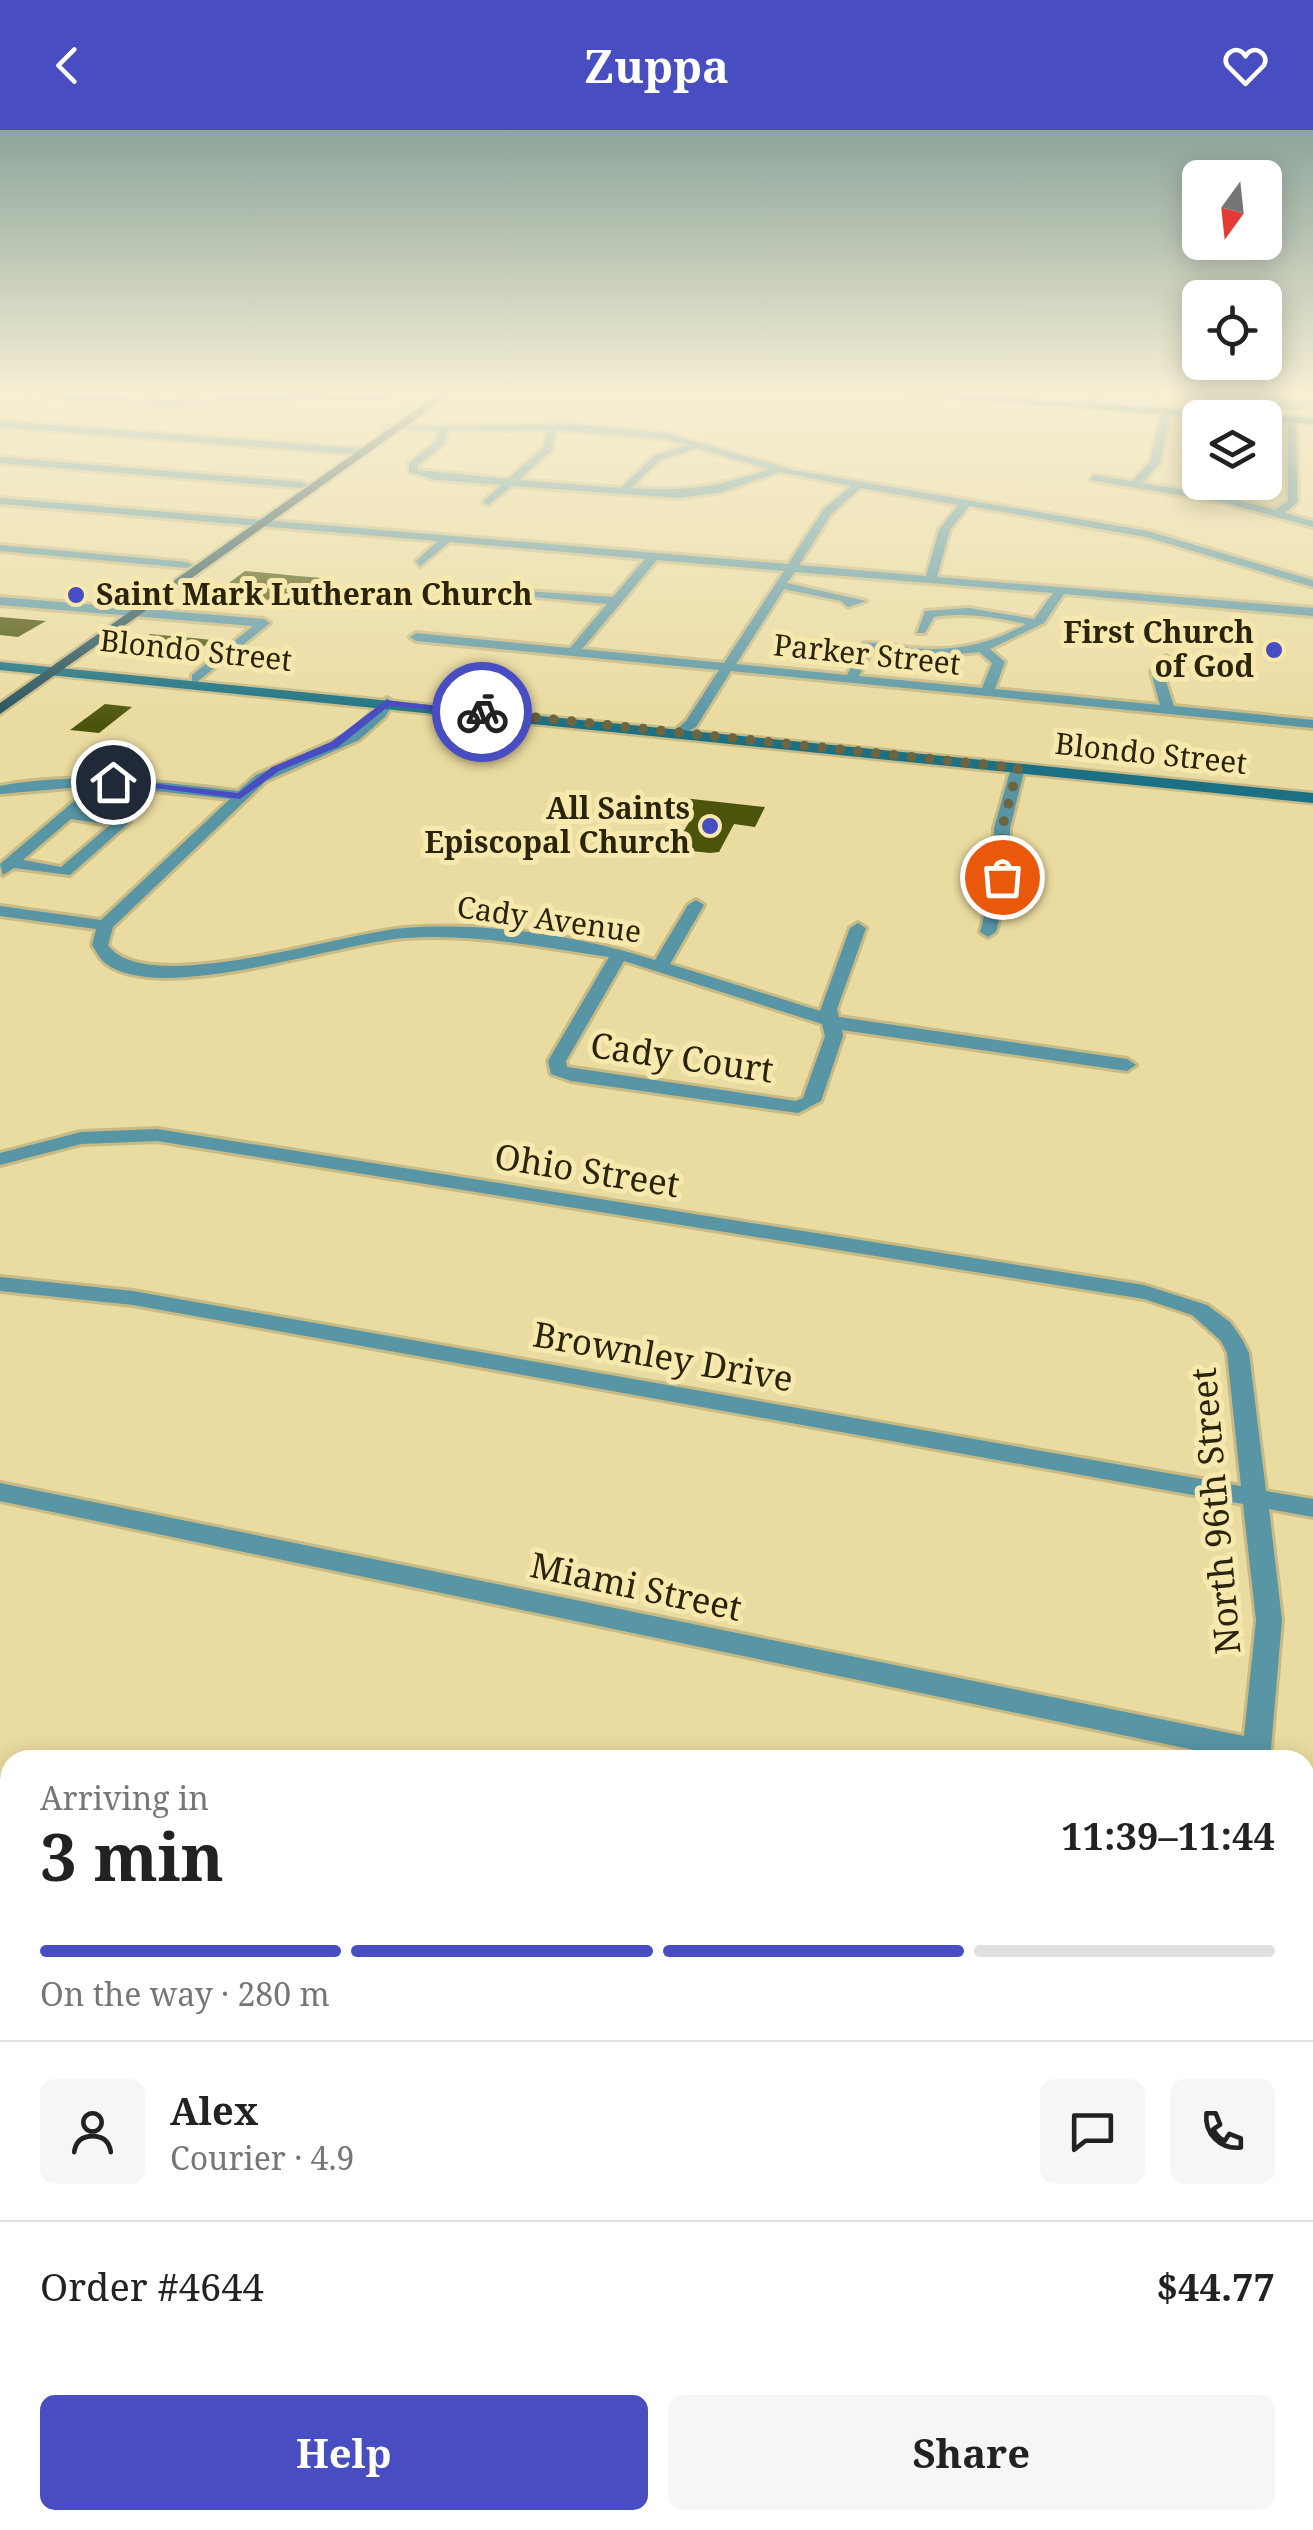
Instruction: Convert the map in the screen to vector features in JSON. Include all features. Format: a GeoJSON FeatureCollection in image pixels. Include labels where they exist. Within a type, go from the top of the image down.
{"type":"FeatureCollection","features":[{"type":"Feature","properties":{"kind":"main road"},"geometry":{"type":"LineString","coordinates":[[0,710],[121,610],[278,501]]}},
{"type":"Feature","properties":{"kind":"main road"},"geometry":{"type":"LineString","coordinates":[[0,695],[139,612],[296,501]]}},
{"type":"Feature","properties":{"kind":"main road","name":"Blondo Street"},"geometry":{"type":"LineString","coordinates":[[0,658],[286,696],[386,702]]}},
{"type":"Feature","properties":{"kind":"main road","name":"Blondo Street"},"geometry":{"type":"LineString","coordinates":[[0,666],[197,678],[386,702],[1313,798]]}},
{"type":"Feature","properties":{"kind":"street"},"geometry":{"type":"LineString","coordinates":[[0,501],[790,567],[934,589],[1060,590],[1313,612]]}},
{"type":"Feature","properties":{"kind":"street"},"geometry":{"type":"LineString","coordinates":[[679,732],[690,724],[837,501]]}},
{"type":"Feature","properties":{"kind":"street"},"geometry":{"type":"LineString","coordinates":[[962,501],[1148,534],[1313,584]]}},
{"type":"Feature","properties":{"kind":"street"},"geometry":{"type":"LineString","coordinates":[[1219,501],[1313,524]]}},
{"type":"Feature","properties":{"kind":"street"},"geometry":{"type":"LineString","coordinates":[[1278,513],[1293,501]]}},
{"type":"Feature","properties":{"kind":"street"},"geometry":{"type":"LineString","coordinates":[[944,612],[934,589],[938,545],[949,520],[968,502]]}},
{"type":"Feature","properties":{"kind":"street"},"geometry":{"type":"LineString","coordinates":[[420,563],[448,538]]}},
{"type":"Feature","properties":{"kind":"street"},"geometry":{"type":"LineString","coordinates":[[0,548],[187,565]]}},
{"type":"Feature","properties":{"kind":"street"},"geometry":{"type":"LineString","coordinates":[[573,652],[653,557]]}},
{"type":"Feature","properties":{"kind":"street"},"geometry":{"type":"LineString","coordinates":[[780,584],[846,599]]}},
{"type":"Feature","properties":{"kind":"street"},"geometry":{"type":"LineString","coordinates":[[852,679],[868,646],[957,654],[984,650],[1051,613],[1060,590]]}},
{"type":"Feature","properties":{"kind":"street"},"geometry":{"type":"LineString","coordinates":[[503,591],[616,601]]}},
{"type":"Feature","properties":{"kind":"street"},"geometry":{"type":"LineString","coordinates":[[0,600],[264,622],[197,678]]}},
{"type":"Feature","properties":{"kind":"street"},"geometry":{"type":"LineString","coordinates":[[920,630],[928,614],[944,612],[986,612],[1036,624]]}},
{"type":"Feature","properties":{"kind":"street","name":"Parker Street"},"geometry":{"type":"LineString","coordinates":[[416,636],[1313,724]]}},
{"type":"Feature","properties":{"kind":"street"},"geometry":{"type":"LineString","coordinates":[[984,650],[999,662],[988,692]]}},
{"type":"Feature","properties":{"kind":"street"},"geometry":{"type":"LineString","coordinates":[[1166,660],[1157,672],[1168,709]]}},
{"type":"Feature","properties":{"kind":"street"},"geometry":{"type":"LineString","coordinates":[[0,910],[103,928],[240,796],[276,769],[366,728],[386,702]]}},
{"type":"Feature","properties":{"kind":"street"},"geometry":{"type":"LineString","coordinates":[[988,932],[1002,877],[1002,828],[1018,768]]}},
{"type":"Feature","properties":{"kind":"street"},"geometry":{"type":"LineString","coordinates":[[0,790],[44,783],[106,782],[240,796]]}},
{"type":"Feature","properties":{"kind":"street"},"geometry":{"type":"LineString","coordinates":[[6,868],[106,782]]}},
{"type":"Feature","properties":{"kind":"street"},"geometry":{"type":"LineString","coordinates":[[6,868],[64,872],[122,822],[67,814]]}},
{"type":"Feature","properties":{"kind":"street"},"geometry":{"type":"LineString","coordinates":[[660,966],[696,906]]}},
{"type":"Feature","properties":{"kind":"street","name":"Cady Avenue"},"geometry":{"type":"LineString","coordinates":[[103,928],[100,945],[109,958],[137,970],[164,973],[210,969],[374,937],[422,932],[500,936],[620,954],[831,1022],[1127,1065]]}},
{"type":"Feature","properties":{"kind":"street"},"geometry":{"type":"LineString","coordinates":[[831,1022],[828,1009],[858,928]]}},
{"type":"Feature","properties":{"kind":"street","name":"Cady Court"},"geometry":{"type":"LineString","coordinates":[[620,954],[557,1061],[558,1070],[571,1076],[798,1107],[811,1101],[822,1078],[834,1036],[831,1022]]}},
{"type":"Feature","properties":{"kind":"street","name":"Ohio Street"},"geometry":{"type":"LineString","coordinates":[[0,1159],[81,1138],[156,1135],[1164,1296]]}},
{"type":"Feature","properties":{"kind":"street","name":"Brownley Drive"},"geometry":{"type":"LineString","coordinates":[[0,1284],[132,1298],[1313,1508]]}},
{"type":"Feature","properties":{"kind":"street","name":"North 96th Street"},"geometry":{"type":"LineString","coordinates":[[1164,1296],[1200,1309],[1232,1338],[1238,1353],[1269,1620],[1256,1750]]}},
{"type":"Feature","properties":{"kind":"street","name":"Miami Street"},"geometry":{"type":"LineString","coordinates":[[0,1492],[1232,1750]]}},
{"type":"Feature","properties":{"kind":"building"},"geometry":{"type":"Polygon","coordinates":[[[245,571],[323,578],[290,604],[210,597],[245,571]]]}},
{"type":"Feature","properties":{"kind":"building"},"geometry":{"type":"Polygon","coordinates":[[[0,617],[46,621],[18,637],[0,635],[0,617]]]}},
{"type":"Feature","properties":{"kind":"building"},"geometry":{"type":"Polygon","coordinates":[[[150,634],[212,640],[191,656],[127,650],[150,634]]]}},
{"type":"Feature","properties":{"kind":"building"},"geometry":{"type":"Polygon","coordinates":[[[105,704],[132,707],[99,733],[70,730],[105,704]]]}},
{"type":"Feature","properties":{"kind":"building","name":"All Saints Episcopal Church"},"geometry":{"type":"Polygon","coordinates":[[[683,798],[765,807],[755,827],[734,824],[719,852],[673,849],[691,819],[672,816],[683,798]]]}},
{"type":"Feature","properties":{"kind":"way so far"},"geometry":{"type":"LineString","coordinates":[[482,712],[1018,768],[1002,828],[1002,877]]}},
{"type":"Feature","properties":{"kind":"place","name":"Saint Mark Lutheran Church"},"geometry":{"type":"Point","coordinates":[76,595]}},
{"type":"Feature","properties":{"kind":"place","name":"First Church of God"},"geometry":{"type":"Point","coordinates":[1274,650]}},
{"type":"Feature","properties":{"kind":"place","name":"All Saints Episcopal Church"},"geometry":{"type":"Point","coordinates":[710,826]}},
{"type":"Feature","properties":{"kind":"route"},"geometry":{"type":"LineString","coordinates":[[113,782],[240,796],[276,769],[335,744],[386,702],[482,712]]}}]}
